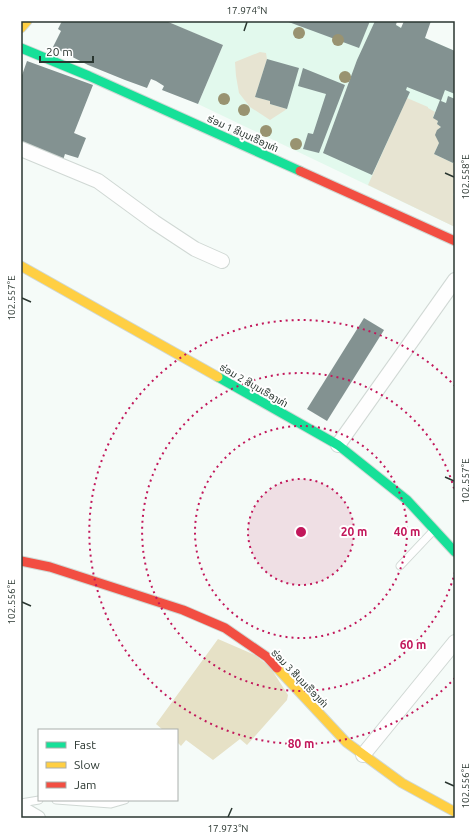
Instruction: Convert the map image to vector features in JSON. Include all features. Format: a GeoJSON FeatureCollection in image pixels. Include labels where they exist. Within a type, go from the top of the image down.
{"type":"FeatureCollection","features":[{"type":"Feature","properties":{"kind":"main road"},"geometry":{"type":"LineString","coordinates":[[21,28],[27,21]]}},
{"type":"Feature","properties":{"kind":"main road","name":"ຮ່ອມ 1 ສີບຸນເຮືອງທ່າ"},"geometry":{"type":"LineString","coordinates":[[21,48],[89,76],[455,241]]}},
{"type":"Feature","properties":{"kind":"main road","name":"ຮ່ອມ 2 ສີບຸນເຮືອງທ່າ"},"geometry":{"type":"LineString","coordinates":[[21,266],[338,445],[407,500],[455,552]]}},
{"type":"Feature","properties":{"kind":"main road","name":"ຮ່ອມ 3 ສີບຸນເຮືອງທ່າ"},"geometry":{"type":"LineString","coordinates":[[21,561],[50,567],[183,610],[225,628],[267,657],[346,742],[402,782],[455,812]]}},
{"type":"Feature","properties":{"kind":"street"},"geometry":{"type":"LineString","coordinates":[[21,149],[98,181],[154,222],[195,249],[222,261]]}},
{"type":"Feature","properties":{"kind":"street"},"geometry":{"type":"LineString","coordinates":[[338,445],[455,280]]}},
{"type":"Feature","properties":{"kind":"street"},"geometry":{"type":"LineString","coordinates":[[363,755],[455,642]]}},
{"type":"Feature","properties":{"kind":"street"},"geometry":{"type":"LineString","coordinates":[[21,808],[38,818]]}},
{"type":"Feature","properties":{"kind":"lane"},"geometry":{"type":"LineString","coordinates":[[400,566],[434,530]]}},
{"type":"Feature","properties":{"kind":"lane"},"geometry":{"type":"LineString","coordinates":[[21,803],[38,800]]}},
{"type":"Feature","properties":{"kind":"lane"},"geometry":{"type":"LineString","coordinates":[[70,801],[111,804],[122,801]]}},
{"type":"Feature","properties":{"kind":"shaded area"},"geometry":{"type":"Polygon","coordinates":[[[168,21],[388,21],[455,51],[455,227],[198,104],[223,45],[168,21]]]}},
{"type":"Feature","properties":{"kind":"shaded area"},"geometry":{"type":"Polygon","coordinates":[[[260,52],[266,53],[267,59],[255,97],[270,101],[270,104],[287,109],[270,120],[250,107],[239,93],[236,76],[235,62],[260,52]]]}},
{"type":"Feature","properties":{"kind":"shaded area"},"geometry":{"type":"Polygon","coordinates":[[[407,98],[428,107],[435,112],[433,117],[438,121],[437,124],[441,127],[437,130],[439,143],[434,154],[455,164],[455,190],[453,195],[455,196],[455,227],[368,185],[407,98]]]}},
{"type":"Feature","properties":{"kind":"shaded area"},"geometry":{"type":"Polygon","coordinates":[[[218,639],[255,655],[270,667],[288,695],[287,700],[247,745],[240,739],[213,760],[186,740],[181,746],[178,743],[178,729],[162,729],[156,724],[218,639]]]}},
{"type":"Feature","properties":{"kind":"building"},"geometry":{"type":"Polygon","coordinates":[[[62,21],[166,21],[223,45],[198,104],[162,90],[164,86],[151,79],[147,88],[88,65],[53,47],[61,31],[58,29],[62,21]]]}},
{"type":"Feature","properties":{"kind":"building"},"geometry":{"type":"Polygon","coordinates":[[[286,21],[370,21],[359,48],[286,21]]]}},
{"type":"Feature","properties":{"kind":"building"},"geometry":{"type":"Polygon","coordinates":[[[375,21],[397,21],[396,25],[401,28],[404,21],[431,21],[425,38],[455,51],[455,94],[445,90],[441,101],[446,103],[448,96],[455,99],[455,160],[453,163],[434,154],[439,143],[435,135],[437,130],[441,127],[437,124],[438,121],[433,118],[440,100],[407,87],[406,90],[410,92],[372,175],[323,153],[357,60],[375,21]]]}},
{"type":"Feature","properties":{"kind":"building"},"geometry":{"type":"Polygon","coordinates":[[[267,59],[299,68],[287,109],[270,104],[270,101],[255,97],[267,59]]]}},
{"type":"Feature","properties":{"kind":"building"},"geometry":{"type":"Polygon","coordinates":[[[27,61],[93,85],[74,133],[86,138],[78,158],[65,154],[63,160],[21,142],[21,78],[27,61]]]}},
{"type":"Feature","properties":{"kind":"building"},"geometry":{"type":"Polygon","coordinates":[[[303,68],[345,85],[319,153],[303,149],[308,133],[313,134],[326,94],[298,86],[303,68]]]}},
{"type":"Feature","properties":{"kind":"building"},"geometry":{"type":"Polygon","coordinates":[[[364,318],[384,330],[327,421],[307,409],[364,318]]]}},
{"type":"Feature","properties":{"kind":"traffic: fast"},"geometry":{"type":"LineString","coordinates":[[21,48],[89,76],[300,171]]}},
{"type":"Feature","properties":{"kind":"traffic: fast"},"geometry":{"type":"LineString","coordinates":[[218,377],[338,445],[407,500],[455,552]]}},
{"type":"Feature","properties":{"kind":"traffic: slow"},"geometry":{"type":"LineString","coordinates":[[21,28],[27,21]]}},
{"type":"Feature","properties":{"kind":"traffic: slow"},"geometry":{"type":"LineString","coordinates":[[21,266],[218,377]]}},
{"type":"Feature","properties":{"kind":"traffic: slow"},"geometry":{"type":"LineString","coordinates":[[277,668],[346,742],[402,783],[455,812]]}},
{"type":"Feature","properties":{"kind":"traffic: jam"},"geometry":{"type":"LineString","coordinates":[[300,171],[455,241]]}},
{"type":"Feature","properties":{"kind":"traffic: jam"},"geometry":{"type":"LineString","coordinates":[[21,561],[50,567],[183,610],[225,628],[267,657],[277,668]]}}]}
